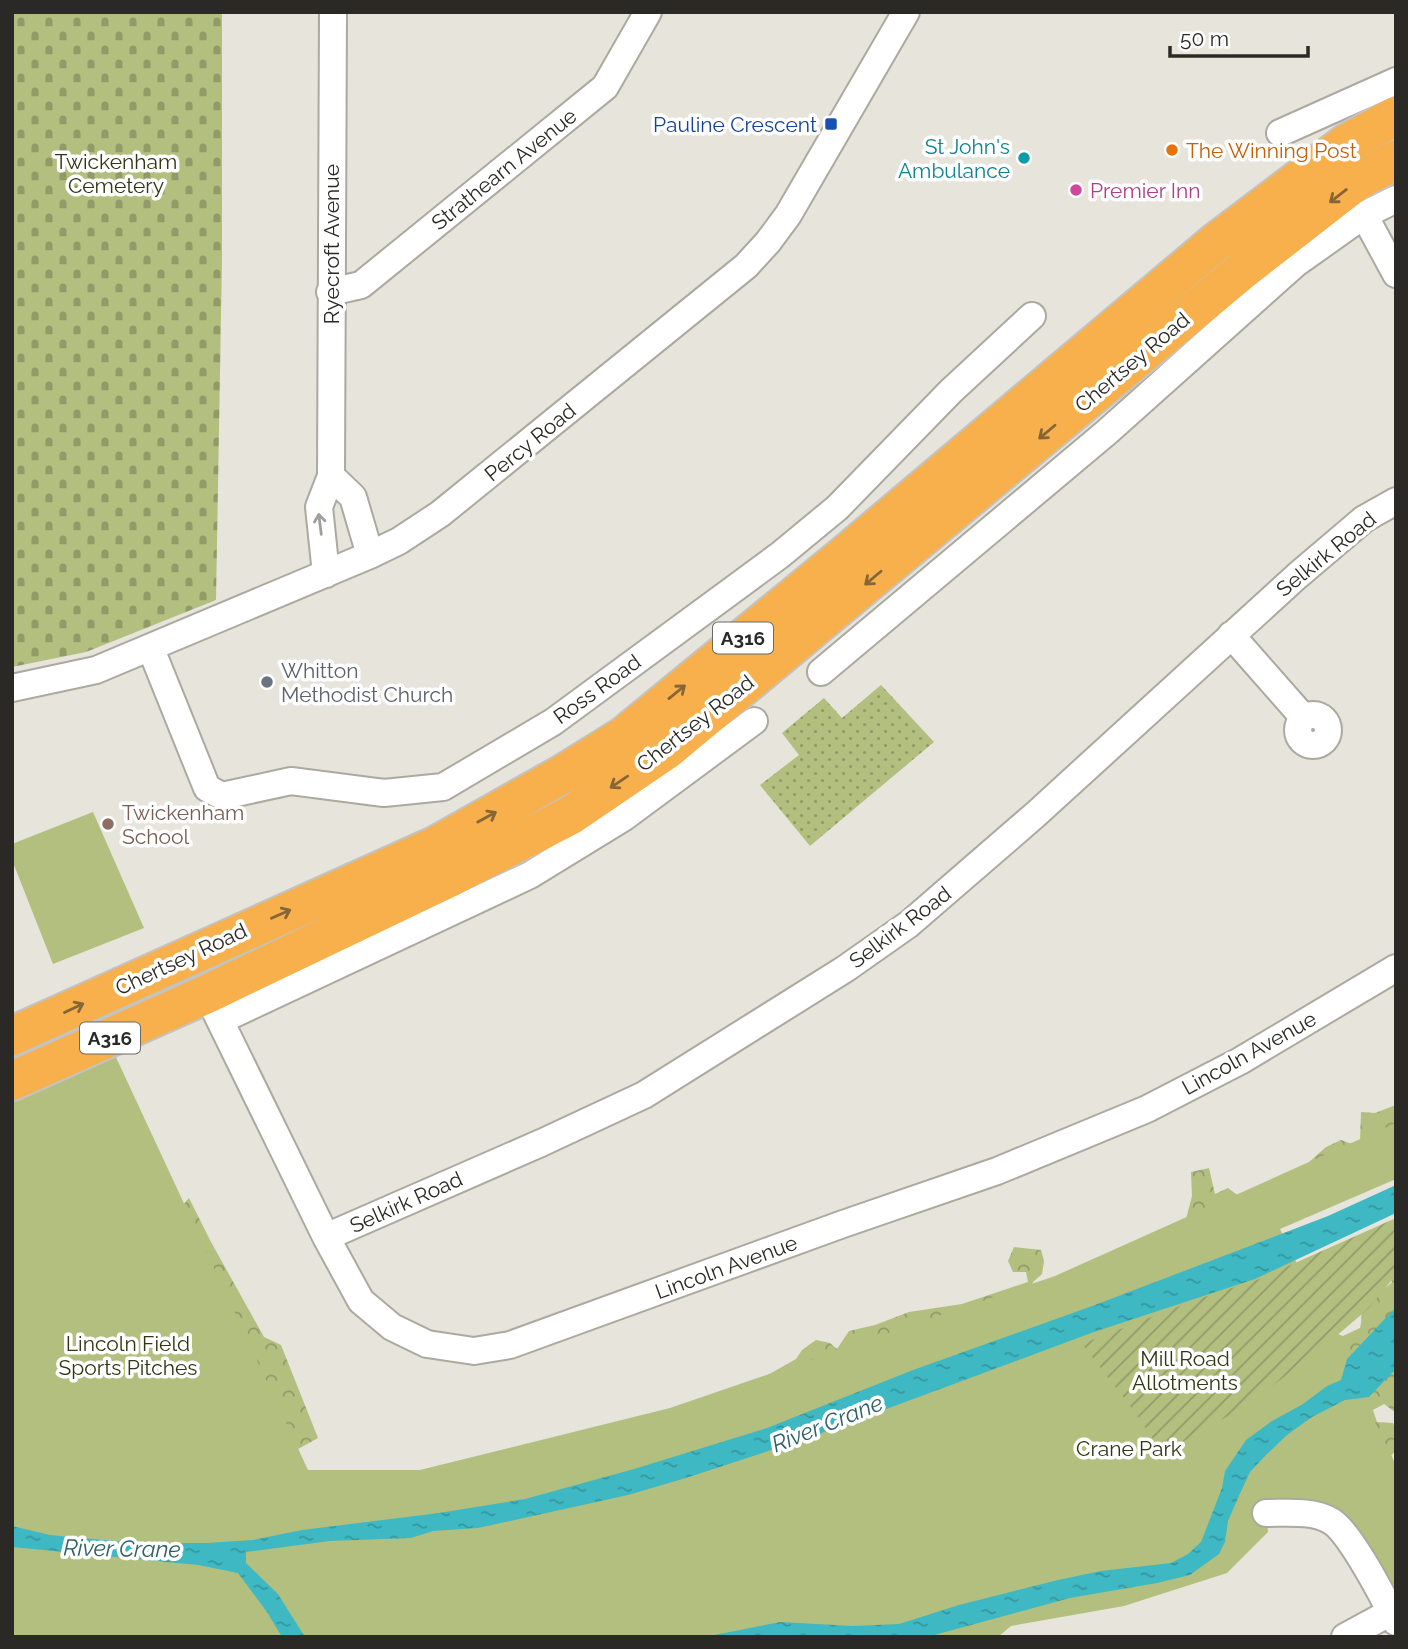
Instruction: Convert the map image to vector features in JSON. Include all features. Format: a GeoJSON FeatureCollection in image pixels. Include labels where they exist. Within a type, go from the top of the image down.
{"type":"FeatureCollection","features":[{"type":"Feature","properties":{"kind":"highway","name":"Chertsey Road"},"geometry":{"type":"LineString","coordinates":[[12,1036],[435,846],[563,774],[624,736],[877,528],[1215,243],[1347,143],[1396,116]]}},
{"type":"Feature","properties":{"kind":"highway","name":"Chertsey Road"},"geometry":{"type":"LineString","coordinates":[[12,1081],[214,1007],[570,815],[668,749],[1244,270],[1357,181],[1396,160]]}},
{"type":"Feature","properties":{"kind":"street","name":"Ryecroft Avenue"},"geometry":{"type":"LineString","coordinates":[[326,574],[318,507],[331,477],[333,12]]}},
{"type":"Feature","properties":{"kind":"street","name":"Strathearn Avenue"},"geometry":{"type":"LineString","coordinates":[[330,292],[361,285],[605,87],[648,12]]}},
{"type":"Feature","properties":{"kind":"street","name":"Percy Road"},"geometry":{"type":"LineString","coordinates":[[12,688],[96,670],[151,649],[370,555],[399,541],[440,514],[746,266],[788,215],[906,12]]}},
{"type":"Feature","properties":{"kind":"street"},"geometry":{"type":"LineString","coordinates":[[1280,133],[1396,81]]}},
{"type":"Feature","properties":{"kind":"street","name":"Chertsey Road"},"geometry":{"type":"LineString","coordinates":[[821,672],[1107,432],[1295,264],[1364,215],[1396,199]]}},
{"type":"Feature","properties":{"kind":"street"},"geometry":{"type":"LineString","coordinates":[[1364,215],[1396,274]]}},
{"type":"Feature","properties":{"kind":"street","name":"Ross Road"},"geometry":{"type":"LineString","coordinates":[[151,649],[207,788],[222,796],[291,781],[384,793],[443,788],[553,722],[780,555],[836,508],[951,391],[1032,316]]}},
{"type":"Feature","properties":{"kind":"street"},"geometry":{"type":"LineString","coordinates":[[331,477],[353,497],[370,555]]}},
{"type":"Feature","properties":{"kind":"street","name":"Selkirk Road"},"geometry":{"type":"LineString","coordinates":[[326,1237],[644,1095],[801,994],[845,969],[909,924],[1035,815],[1231,635],[1364,519],[1396,501]]}},
{"type":"Feature","properties":{"kind":"street"},"geometry":{"type":"LineString","coordinates":[[1231,635],[1304,718]]}},
{"type":"Feature","properties":{"kind":"street","name":"Chertsey Road"},"geometry":{"type":"LineString","coordinates":[[214,1007],[530,875],[624,818],[754,722]]}},
{"type":"Feature","properties":{"kind":"street","name":"Lincoln Avenue"},"geometry":{"type":"LineString","coordinates":[[214,1007],[326,1237],[361,1301],[392,1327],[427,1344],[474,1351],[510,1346],[843,1224],[997,1171],[1147,1109],[1240,1061],[1396,968]]}},
{"type":"Feature","properties":{"kind":"street"},"geometry":{"type":"LineString","coordinates":[[1266,1513],[1314,1515],[1331,1521],[1345,1533],[1393,1617],[1345,1637]]}},
{"type":"Feature","properties":{"kind":"green space","name":"Twickenham Cemetery"},"geometry":{"type":"Polygon","coordinates":[[[12,12],[222,12],[222,258],[216,600],[86,652],[12,667],[12,12]]]}},
{"type":"Feature","properties":{"kind":"green space"},"geometry":{"type":"Polygon","coordinates":[[[881,685],[934,742],[810,846],[760,785],[799,755],[782,733],[824,698],[842,718],[881,685]]]}},
{"type":"Feature","properties":{"kind":"green space"},"geometry":{"type":"Polygon","coordinates":[[[93,812],[144,928],[53,964],[12,860],[12,844],[93,812]]]}},
{"type":"Feature","properties":{"kind":"green space","name":"Crane Park"},"geometry":{"type":"Polygon","coordinates":[[[114,1053],[308,1470],[420,1470],[670,1408],[1055,1276],[1396,1123],[1396,1179],[1280,1229],[1396,1465],[1396,1598],[1344,1533],[1266,1513],[1268,1532],[1227,1573],[1124,1606],[1011,1626],[998,1637],[12,1637],[12,1102],[114,1053]]]}},
{"type":"Feature","properties":{"kind":"green space"},"geometry":{"type":"Polygon","coordinates":[[[1396,1105],[1396,1149],[1314,1170],[1308,1163],[1326,1147],[1341,1140],[1352,1144],[1360,1141],[1361,1112],[1375,1113],[1396,1105]]]}},
{"type":"Feature","properties":{"kind":"green space"},"geometry":{"type":"Polygon","coordinates":[[[1209,1168],[1215,1194],[1228,1188],[1244,1200],[1186,1219],[1192,1196],[1191,1172],[1209,1168]]]}},
{"type":"Feature","properties":{"kind":"green space"},"geometry":{"type":"Polygon","coordinates":[[[189,1198],[264,1337],[281,1345],[318,1438],[291,1453],[177,1212],[189,1198]]]}},
{"type":"Feature","properties":{"kind":"green space","name":"Mill Road Allotments"},"geometry":{"type":"Polygon","coordinates":[[[1396,1218],[1396,1275],[1369,1308],[1314,1355],[1242,1408],[1163,1453],[1082,1344],[1198,1299],[1257,1280],[1396,1218]]]}},
{"type":"Feature","properties":{"kind":"green space"},"geometry":{"type":"Polygon","coordinates":[[[1396,1238],[1396,1413],[1384,1404],[1373,1410],[1377,1422],[1393,1423],[1396,1430],[1396,1450],[1379,1470],[1330,1331],[1343,1336],[1360,1328],[1366,1300],[1392,1282],[1385,1267],[1396,1238]]]}},
{"type":"Feature","properties":{"kind":"green space"},"geometry":{"type":"Polygon","coordinates":[[[1014,1247],[1041,1250],[1044,1261],[1042,1274],[1033,1282],[1031,1292],[766,1376],[796,1359],[802,1350],[816,1340],[830,1343],[837,1349],[849,1331],[875,1325],[909,1312],[962,1304],[1028,1282],[1026,1272],[1013,1272],[1008,1261],[1014,1247]]]}},
{"type":"Feature","properties":{"kind":"water","name":"River Crane"},"geometry":{"type":"Polygon","coordinates":[[[1396,1185],[1396,1213],[1255,1279],[1094,1332],[808,1438],[686,1478],[628,1495],[478,1528],[433,1531],[411,1538],[330,1541],[246,1552],[246,1563],[278,1594],[305,1637],[282,1637],[238,1573],[198,1565],[12,1547],[12,1526],[50,1535],[135,1543],[206,1543],[253,1540],[302,1530],[525,1499],[767,1428],[913,1370],[1095,1305],[1328,1216],[1396,1185]]]}},
{"type":"Feature","properties":{"kind":"water"},"geometry":{"type":"Polygon","coordinates":[[[1396,1307],[1396,1369],[1369,1397],[1345,1400],[1312,1417],[1267,1454],[1250,1472],[1228,1521],[1225,1542],[1219,1554],[1190,1575],[1070,1598],[927,1637],[704,1637],[780,1622],[853,1626],[899,1624],[959,1605],[1058,1580],[1101,1571],[1171,1563],[1188,1554],[1201,1542],[1222,1488],[1225,1471],[1246,1440],[1327,1386],[1341,1380],[1347,1359],[1396,1307]]]}},
{"type":"Feature","properties":{"kind":"place","name":"Pauline Crescent"},"geometry":{"type":"Point","coordinates":[831,124]}},
{"type":"Feature","properties":{"kind":"place","name":"The Winning Post"},"geometry":{"type":"Point","coordinates":[1172,150]}},
{"type":"Feature","properties":{"kind":"place","name":"St John's Ambulance"},"geometry":{"type":"Point","coordinates":[1024,158]}},
{"type":"Feature","properties":{"kind":"place","name":"Premier Inn"},"geometry":{"type":"Point","coordinates":[1076,190]}},
{"type":"Feature","properties":{"kind":"place","name":"Whitton Methodist Church"},"geometry":{"type":"Point","coordinates":[267,682]}},
{"type":"Feature","properties":{"kind":"place","name":"Twickenham School"},"geometry":{"type":"Point","coordinates":[108,824]}},
{"type":"Feature","properties":{"kind":"park label","name":"Lincoln Field Sports Pitches"},"geometry":{"type":"Point","coordinates":[128,1355]}}]}
